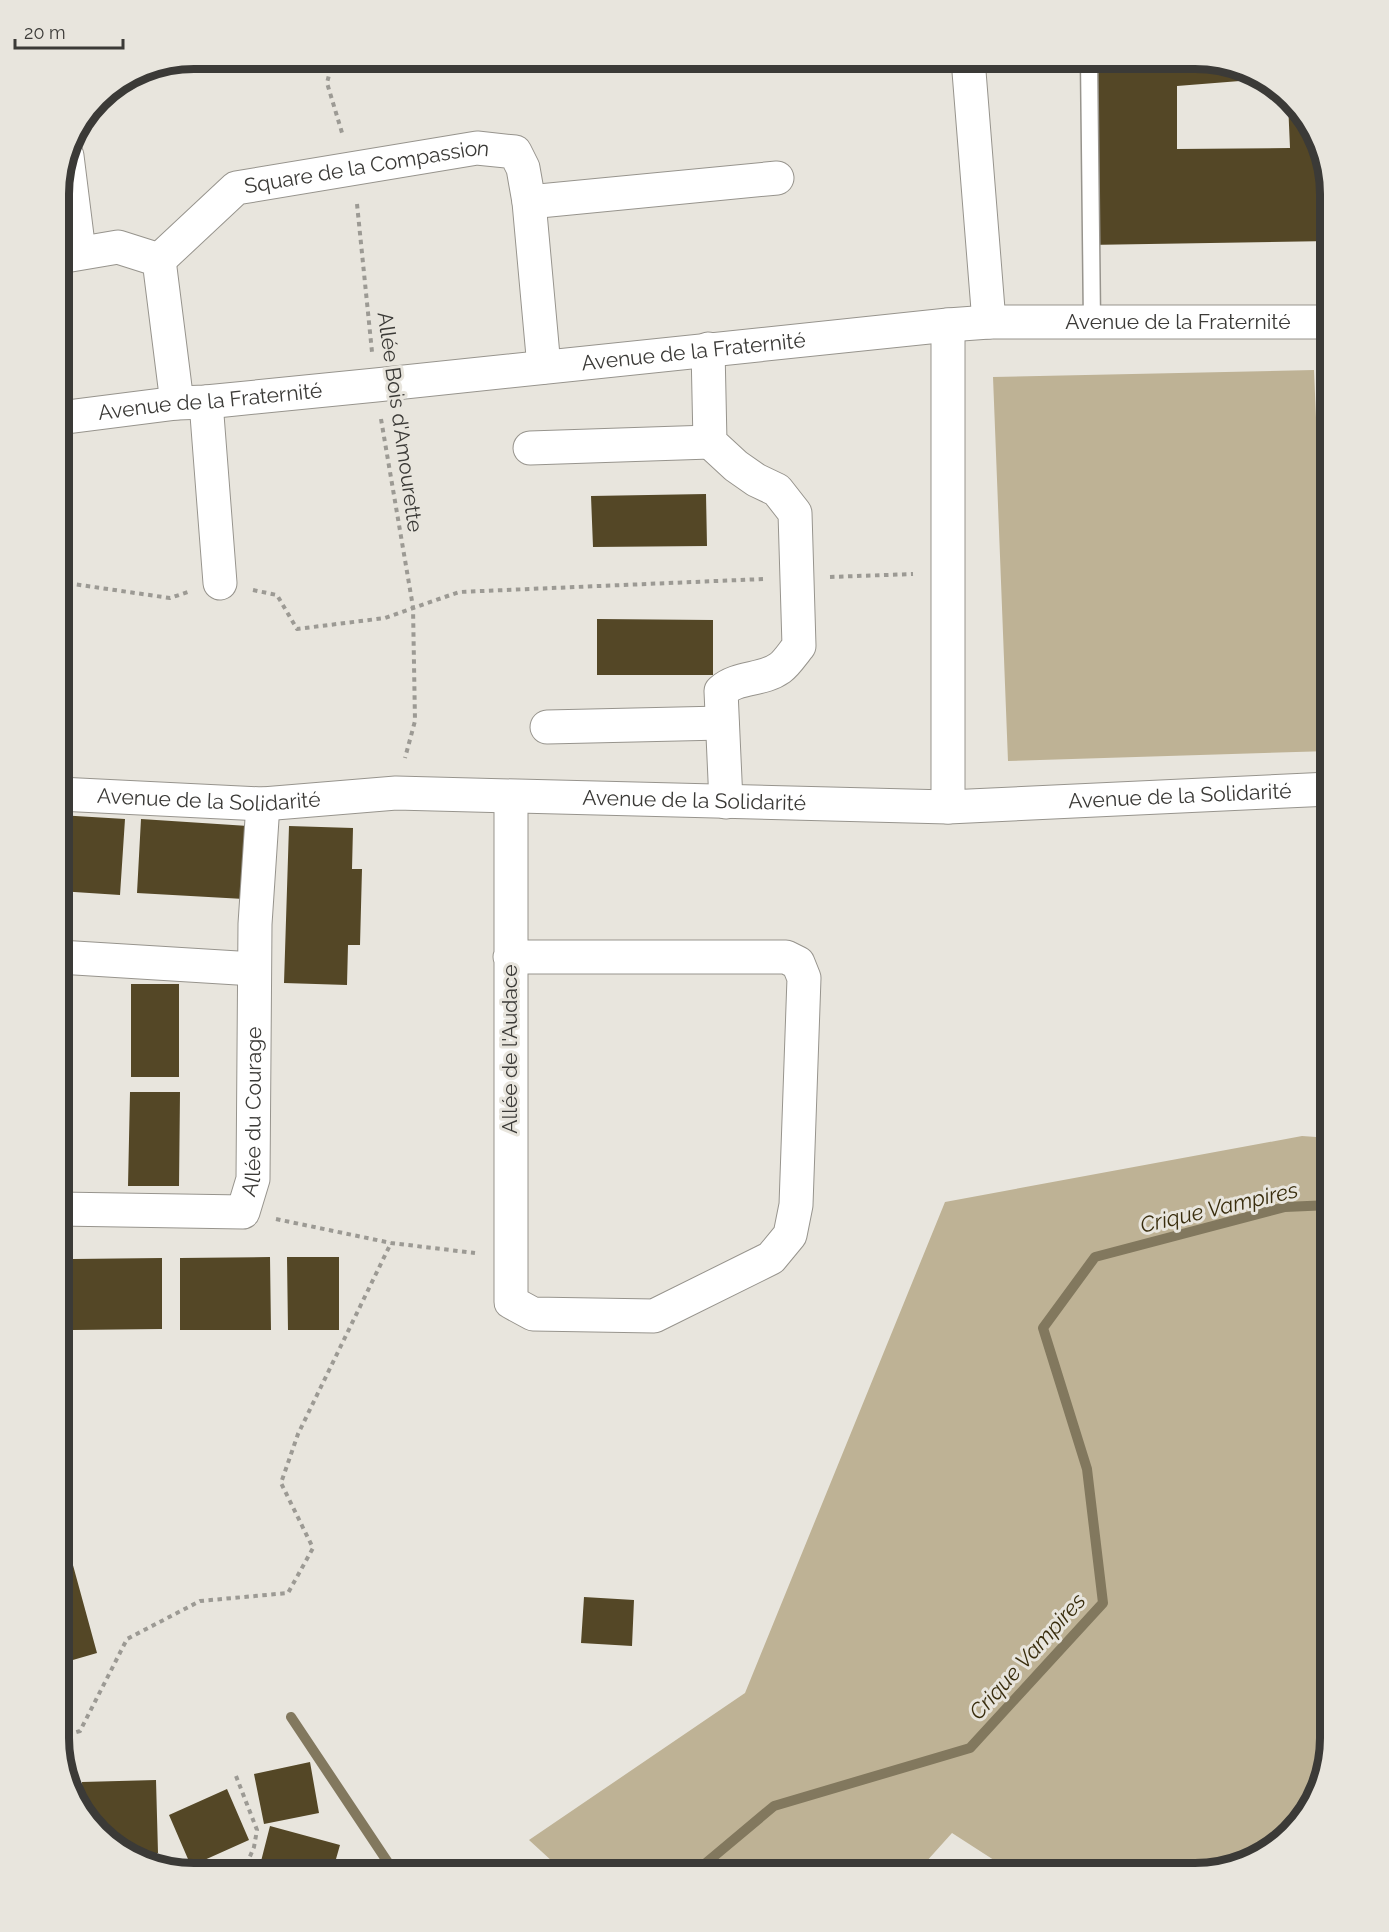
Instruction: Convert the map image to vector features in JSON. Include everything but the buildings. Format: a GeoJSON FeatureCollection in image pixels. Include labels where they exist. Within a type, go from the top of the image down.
{"type":"FeatureCollection","features":[{"type":"Feature","properties":{"kind":"street"},"geometry":{"type":"LineString","coordinates":[[969,69],[989,322]]}},
{"type":"Feature","properties":{"kind":"street","name":"Square de la Compassion"},"geometry":{"type":"LineString","coordinates":[[159,260],[236,188],[477,148],[515,152],[523,168],[528,202],[544,367]]}},
{"type":"Feature","properties":{"kind":"street"},"geometry":{"type":"LineString","coordinates":[[528,202],[777,178]]}},
{"type":"Feature","properties":{"kind":"street"},"geometry":{"type":"LineString","coordinates":[[69,254],[117,247],[159,260],[192,402],[220,583]]}},
{"type":"Feature","properties":{"kind":"street","name":"Avenue de la Fraternité"},"geometry":{"type":"LineString","coordinates":[[69,417],[192,402],[948,325],[989,322],[1320,322]]}},
{"type":"Feature","properties":{"kind":"street"},"geometry":{"type":"LineString","coordinates":[[948,325],[948,807]]}},
{"type":"Feature","properties":{"kind":"street"},"geometry":{"type":"LineString","coordinates":[[708,349],[710,442]]}},
{"type":"Feature","properties":{"kind":"street"},"geometry":{"type":"LineString","coordinates":[[530,448],[710,442],[736,466],[756,480],[777,490],[795,513],[799,646],[781,668],[761,677],[730,683],[722,692],[726,802]]}},
{"type":"Feature","properties":{"kind":"street"},"geometry":{"type":"LineString","coordinates":[[547,728],[722,723]]}},
{"type":"Feature","properties":{"kind":"street","name":"Avenue de la Solidarité"},"geometry":{"type":"LineString","coordinates":[[69,794],[262,804],[396,793],[948,807],[1320,789]]}},
{"type":"Feature","properties":{"kind":"street","name":"Allée de l'Audace"},"geometry":{"type":"LineString","coordinates":[[510,957],[786,957],[798,963],[804,978],[796,1205],[790,1235],[771,1258],[654,1316],[533,1314],[511,1302],[510,957],[511,796]]}},
{"type":"Feature","properties":{"kind":"street","name":"Allée du Courage"},"geometry":{"type":"LineString","coordinates":[[69,1209],[243,1212],[253,1179],[255,924],[262,804]]}},
{"type":"Feature","properties":{"kind":"street"},"geometry":{"type":"LineString","coordinates":[[69,958],[254,969]]}},
{"type":"Feature","properties":{"kind":"lane"},"geometry":{"type":"LineString","coordinates":[[1089,69],[1092,322]]}},
{"type":"Feature","properties":{"kind":"path","name":"Allée Bois d'Amourette"},"geometry":{"type":"LineString","coordinates":[[330,69],[327,83],[353,170],[376,385],[413,607],[415,721],[396,793]]}},
{"type":"Feature","properties":{"kind":"path"},"geometry":{"type":"LineString","coordinates":[[69,583],[170,598],[220,583],[278,595],[297,629],[385,618],[459,592],[948,573]]}},
{"type":"Feature","properties":{"kind":"path"},"geometry":{"type":"LineString","coordinates":[[243,1212],[391,1243],[511,1257]]}},
{"type":"Feature","properties":{"kind":"path"},"geometry":{"type":"LineString","coordinates":[[69,1734],[80,1731],[127,1639],[200,1601],[288,1593],[314,1548],[281,1483],[298,1434],[391,1243]]}},
{"type":"Feature","properties":{"kind":"path"},"geometry":{"type":"LineString","coordinates":[[236,1776],[256,1830],[254,1847],[247,1863]]}},
{"type":"Feature","properties":{"kind":"shaded area"},"geometry":{"type":"Polygon","coordinates":[[[1314,370],[1320,513],[1320,751],[1008,761],[993,377],[1314,370]]]}},
{"type":"Feature","properties":{"kind":"shaded area"},"geometry":{"type":"Polygon","coordinates":[[[1302,1136],[1320,1137],[1320,1738],[1316,1770],[1303,1800],[1294,1814],[1271,1837],[1243,1853],[1211,1862],[998,1863],[952,1833],[925,1863],[554,1863],[529,1840],[745,1693],[945,1202],[1302,1136]]]}},
{"type":"Feature","properties":{"kind":"waterway","name":"Crique Vampires"},"geometry":{"type":"LineString","coordinates":[[706,1863],[774,1806],[970,1748],[1103,1603],[1087,1469],[1043,1328],[1095,1257],[1285,1207],[1320,1205]]}},
{"type":"Feature","properties":{"kind":"waterway","name":"Crique Vampires"},"geometry":{"type":"LineString","coordinates":[[291,1717],[388,1863]]}}]}
